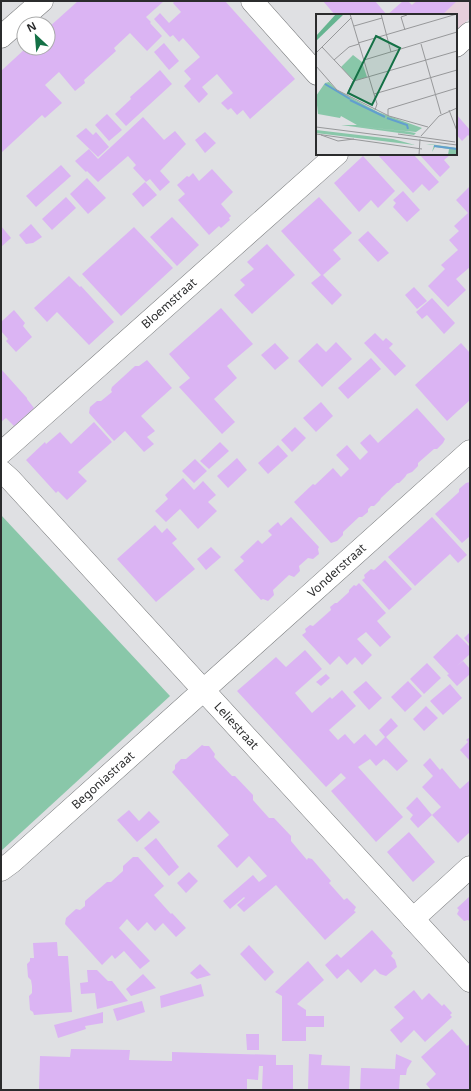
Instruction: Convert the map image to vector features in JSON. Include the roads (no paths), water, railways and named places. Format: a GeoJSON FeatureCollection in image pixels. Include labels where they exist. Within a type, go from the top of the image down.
{"type":"FeatureCollection","features":[{"type":"Feature","properties":{"kind":"street"},"geometry":{"type":"LineString","coordinates":[[1,37],[42,1]]}},
{"type":"Feature","properties":{"kind":"street"},"geometry":{"type":"LineString","coordinates":[[252,1],[316,73]]}},
{"type":"Feature","properties":{"kind":"street"},"geometry":{"type":"LineString","coordinates":[[457,45],[470,33]]}},
{"type":"Feature","properties":{"kind":"street","name":"Bloemstraat"},"geometry":{"type":"LineString","coordinates":[[1,453],[336,155]]}},
{"type":"Feature","properties":{"kind":"street","name":"Vonderstraat"},"geometry":{"type":"LineString","coordinates":[[204,691],[470,451]]}},
{"type":"Feature","properties":{"kind":"street","name":"Leliestraat"},"geometry":{"type":"LineString","coordinates":[[1,471],[10,479],[470,981]]}},
{"type":"Feature","properties":{"kind":"street","name":"Begoniastraat"},"geometry":{"type":"LineString","coordinates":[[1,870],[12,862],[204,691]]}},
{"type":"Feature","properties":{"kind":"street"},"geometry":{"type":"LineString","coordinates":[[413,919],[470,867]]}}]}
